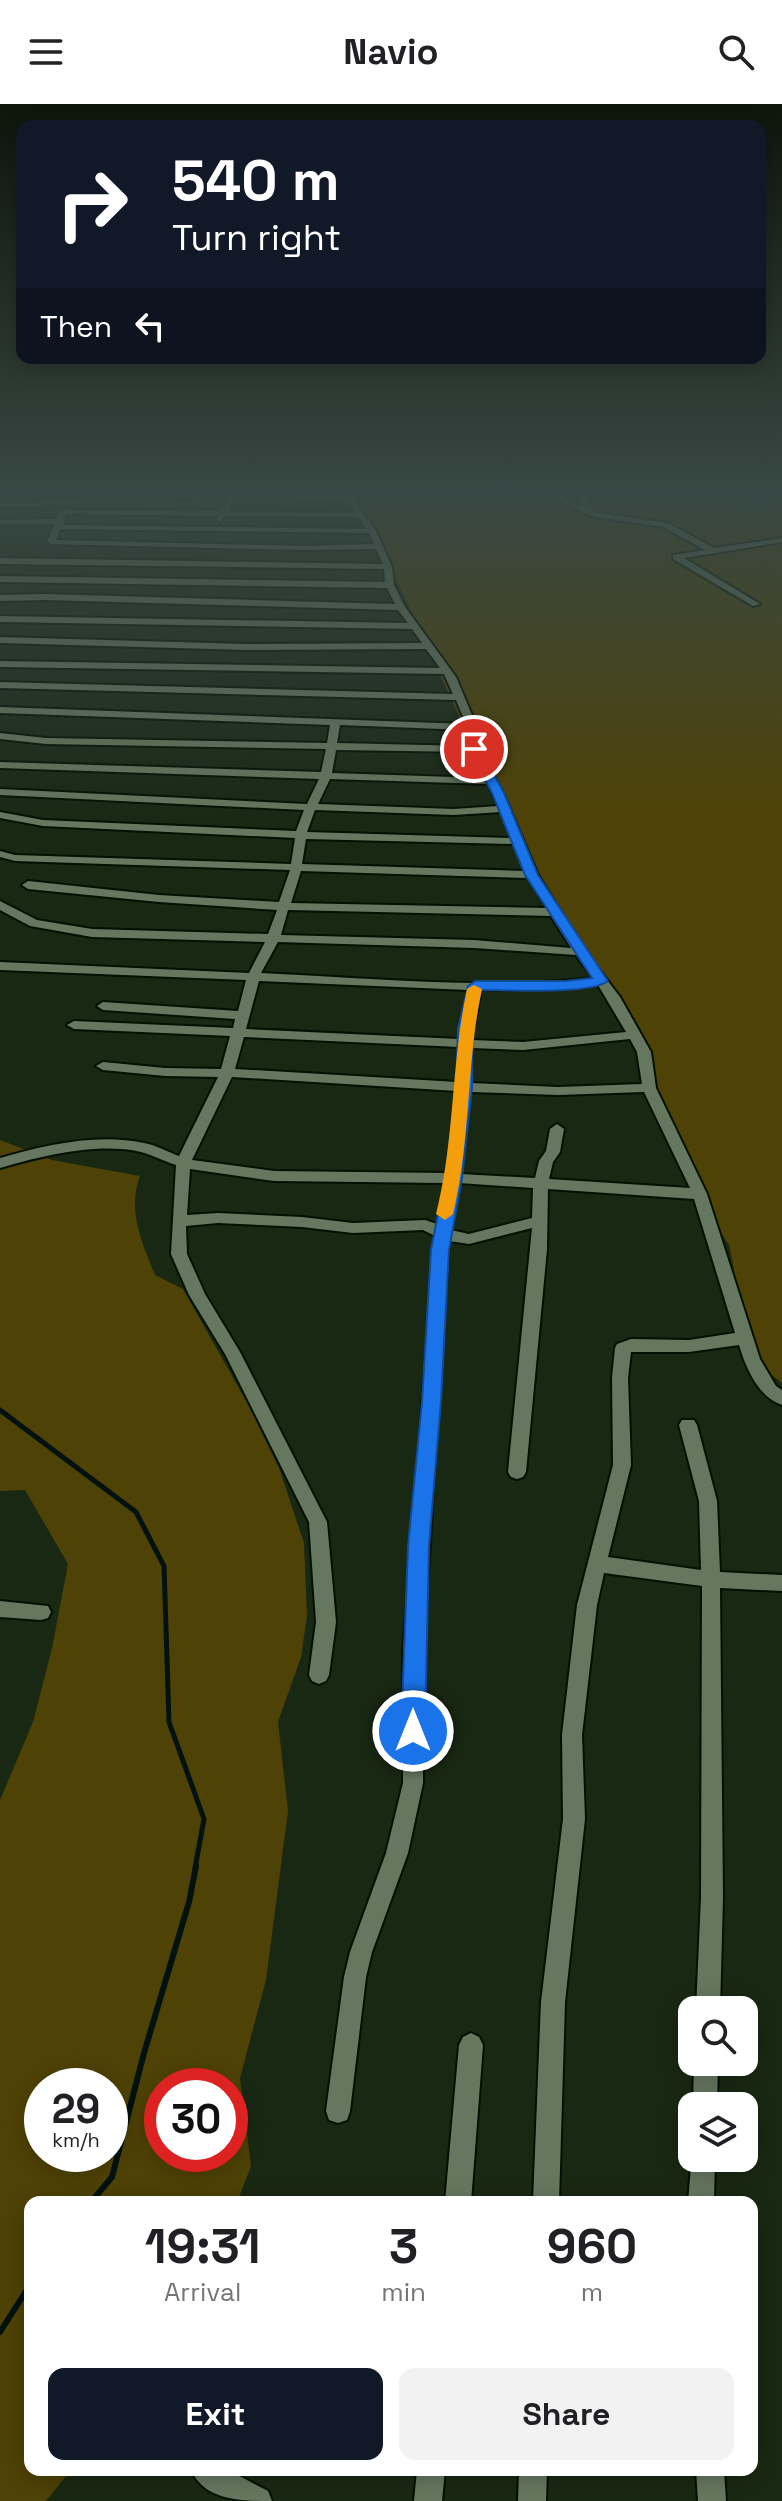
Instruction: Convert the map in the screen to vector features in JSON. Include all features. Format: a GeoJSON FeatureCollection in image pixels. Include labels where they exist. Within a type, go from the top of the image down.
{"type":"FeatureCollection","features":[{"type":"Feature","properties":{"kind":"street"},"geometry":{"type":"LineString","coordinates":[[122,715],[126,689],[135,666],[175,602]]}},
{"type":"Feature","properties":{"kind":"street"},"geometry":{"type":"LineString","coordinates":[[208,602],[401,607]]}},
{"type":"Feature","properties":{"kind":"street"},"geometry":{"type":"LineString","coordinates":[[398,602],[412,626],[447,671],[460,697],[472,727],[474,749],[532,875],[644,1052],[649,1088],[700,1194],[744,1338],[759,1375],[770,1391],[782,1399]]}},
{"type":"Feature","properties":{"kind":"street"},"geometry":{"type":"LineString","coordinates":[[752,602],[756,604]]}},
{"type":"Feature","properties":{"kind":"street"},"geometry":{"type":"LineString","coordinates":[[0,619],[412,626]]}},
{"type":"Feature","properties":{"kind":"street"},"geometry":{"type":"LineString","coordinates":[[0,640],[246,647],[427,646]]}},
{"type":"Feature","properties":{"kind":"street"},"geometry":{"type":"LineString","coordinates":[[0,664],[447,671]]}},
{"type":"Feature","properties":{"kind":"street"},"geometry":{"type":"LineString","coordinates":[[0,685],[460,697]]}},
{"type":"Feature","properties":{"kind":"street"},"geometry":{"type":"LineString","coordinates":[[0,710],[472,727]]}},
{"type":"Feature","properties":{"kind":"street"},"geometry":{"type":"LineString","coordinates":[[319,1675],[326,1622],[318,1522],[232,1352],[197,1295],[179,1254],[179,1221],[183,1163],[227,1073],[254,975],[273,939],[296,869],[300,835],[326,775],[336,722]]}},
{"type":"Feature","properties":{"kind":"street"},"geometry":{"type":"LineString","coordinates":[[0,736],[46,741],[474,749]]}},
{"type":"Feature","properties":{"kind":"street"},"geometry":{"type":"LineString","coordinates":[[0,765],[491,781]]}},
{"type":"Feature","properties":{"kind":"street"},"geometry":{"type":"LineString","coordinates":[[0,792],[454,812],[503,809]]}},
{"type":"Feature","properties":{"kind":"street"},"geometry":{"type":"LineString","coordinates":[[0,815],[43,823],[516,841]]}},
{"type":"Feature","properties":{"kind":"street"},"geometry":{"type":"LineString","coordinates":[[0,854],[15,858],[532,875]]}},
{"type":"Feature","properties":{"kind":"street"},"geometry":{"type":"LineString","coordinates":[[28,885],[118,896],[284,905],[556,912]]}},
{"type":"Feature","properties":{"kind":"street"},"geometry":{"type":"LineString","coordinates":[[0,905],[34,923],[65,930],[544,947],[580,952]]}},
{"type":"Feature","properties":{"kind":"street"},"geometry":{"type":"LineString","coordinates":[[0,966],[475,986],[565,985],[601,981]]}},
{"type":"Feature","properties":{"kind":"street"},"geometry":{"type":"LineString","coordinates":[[338,2111],[355,1977],[397,1853],[413,1783],[413,1653],[443,1231],[453,1178],[464,1087],[465,1043],[475,986]]}},
{"type":"Feature","properties":{"kind":"street"},"geometry":{"type":"LineString","coordinates":[[103,1006],[240,1023],[465,1043],[535,1045],[634,1035]]}},
{"type":"Feature","properties":{"kind":"street"},"geometry":{"type":"LineString","coordinates":[[74,1025],[240,1023]]}},
{"type":"Feature","properties":{"kind":"street"},"geometry":{"type":"LineString","coordinates":[[103,1066],[165,1072],[558,1091],[649,1088]]}},
{"type":"Feature","properties":{"kind":"street"},"geometry":{"type":"LineString","coordinates":[[517,1472],[541,1184],[546,1161],[553,1152],[557,1129]]}},
{"type":"Feature","properties":{"kind":"street"},"geometry":{"type":"LineString","coordinates":[[0,1163],[45,1150],[100,1145],[142,1147],[183,1163],[274,1176],[453,1178],[700,1194]]}},
{"type":"Feature","properties":{"kind":"street"},"geometry":{"type":"LineString","coordinates":[[179,1221],[218,1218],[353,1228],[425,1225],[452,1237],[469,1239],[540,1221]]}},
{"type":"Feature","properties":{"kind":"street"},"geometry":{"type":"LineString","coordinates":[[546,2196],[553,2002],[574,1819],[572,1735],[587,1605],[622,1465],[620,1378],[625,1345],[689,1346],[744,1338]]}},
{"type":"Feature","properties":{"kind":"street"},"geometry":{"type":"LineString","coordinates":[[688,1425],[708,1501],[711,1579],[712,1897],[708,1996]]}},
{"type":"Feature","properties":{"kind":"street"},"geometry":{"type":"LineString","coordinates":[[598,1564],[711,1579],[782,1583]]}},
{"type":"Feature","properties":{"kind":"street"},"geometry":{"type":"LineString","coordinates":[[0,1609],[41,1612]]}},
{"type":"Feature","properties":{"kind":"street"},"geometry":{"type":"LineString","coordinates":[[458,2196],[471,2045]]}},
{"type":"Feature","properties":{"kind":"street"},"geometry":{"type":"LineString","coordinates":[[701,2196],[702,2172]]}},
{"type":"Feature","properties":{"kind":"street"},"geometry":{"type":"LineString","coordinates":[[213,2476],[258,2501]]}},
{"type":"Feature","properties":{"kind":"street"},"geometry":{"type":"LineString","coordinates":[[428,2501],[430,2476]]}},
{"type":"Feature","properties":{"kind":"street"},"geometry":{"type":"LineString","coordinates":[[532,2501],[533,2476]]}},
{"type":"Feature","properties":{"kind":"street"},"geometry":{"type":"LineString","coordinates":[[710,2476],[712,2501]]}},
{"type":"Feature","properties":{"kind":"shaded area"},"geometry":{"type":"Polygon","coordinates":[[[407,602],[782,602],[782,1383],[752,1360],[729,1245],[702,1204],[649,1088],[644,1052],[556,912],[474,749],[407,602]]]}},
{"type":"Feature","properties":{"kind":"shaded area"},"geometry":{"type":"Polygon","coordinates":[[[0,1140],[52,1160],[140,1176],[136,1189],[136,1214],[141,1239],[155,1275],[183,1289],[249,1406],[279,1468],[304,1543],[307,1616],[301,1657],[278,1722],[288,1811],[266,1980],[243,2068],[144,2068],[144,2172],[248,2172],[248,2142],[251,2166],[239,2196],[24,2196],[24,2476],[66,2476],[46,2501],[0,2501],[0,1800],[33,1722],[52,1648],[68,1564],[25,1490],[0,1491],[0,1140]]]}},
{"type":"Feature","properties":{"kind":"waterway"},"geometry":{"type":"LineString","coordinates":[[0,1410],[136,1512],[164,1566],[169,1722],[204,1819],[195,1868]]}},
{"type":"Feature","properties":{"kind":"waterway"},"geometry":{"type":"LineString","coordinates":[[96,2196],[112,2177],[144,2053],[189,1902],[196,1866]]}},
{"type":"Feature","properties":{"kind":"waterway"},"geometry":{"type":"LineString","coordinates":[[0,2332],[24,2294]]}},
{"type":"Feature","properties":{"kind":"slow traffic"},"geometry":{"type":"LineString","coordinates":[[445,1214],[453,1178],[464,1087],[466,1029],[474,989]]}},
{"type":"Feature","properties":{"kind":"route"},"geometry":{"type":"LineString","coordinates":[[413,1731],[413,1653],[419,1546],[432,1401],[440,1250],[453,1178],[464,1087],[466,1029],[475,986],[565,985],[601,981],[532,875],[498,793],[474,749]]}}]}
